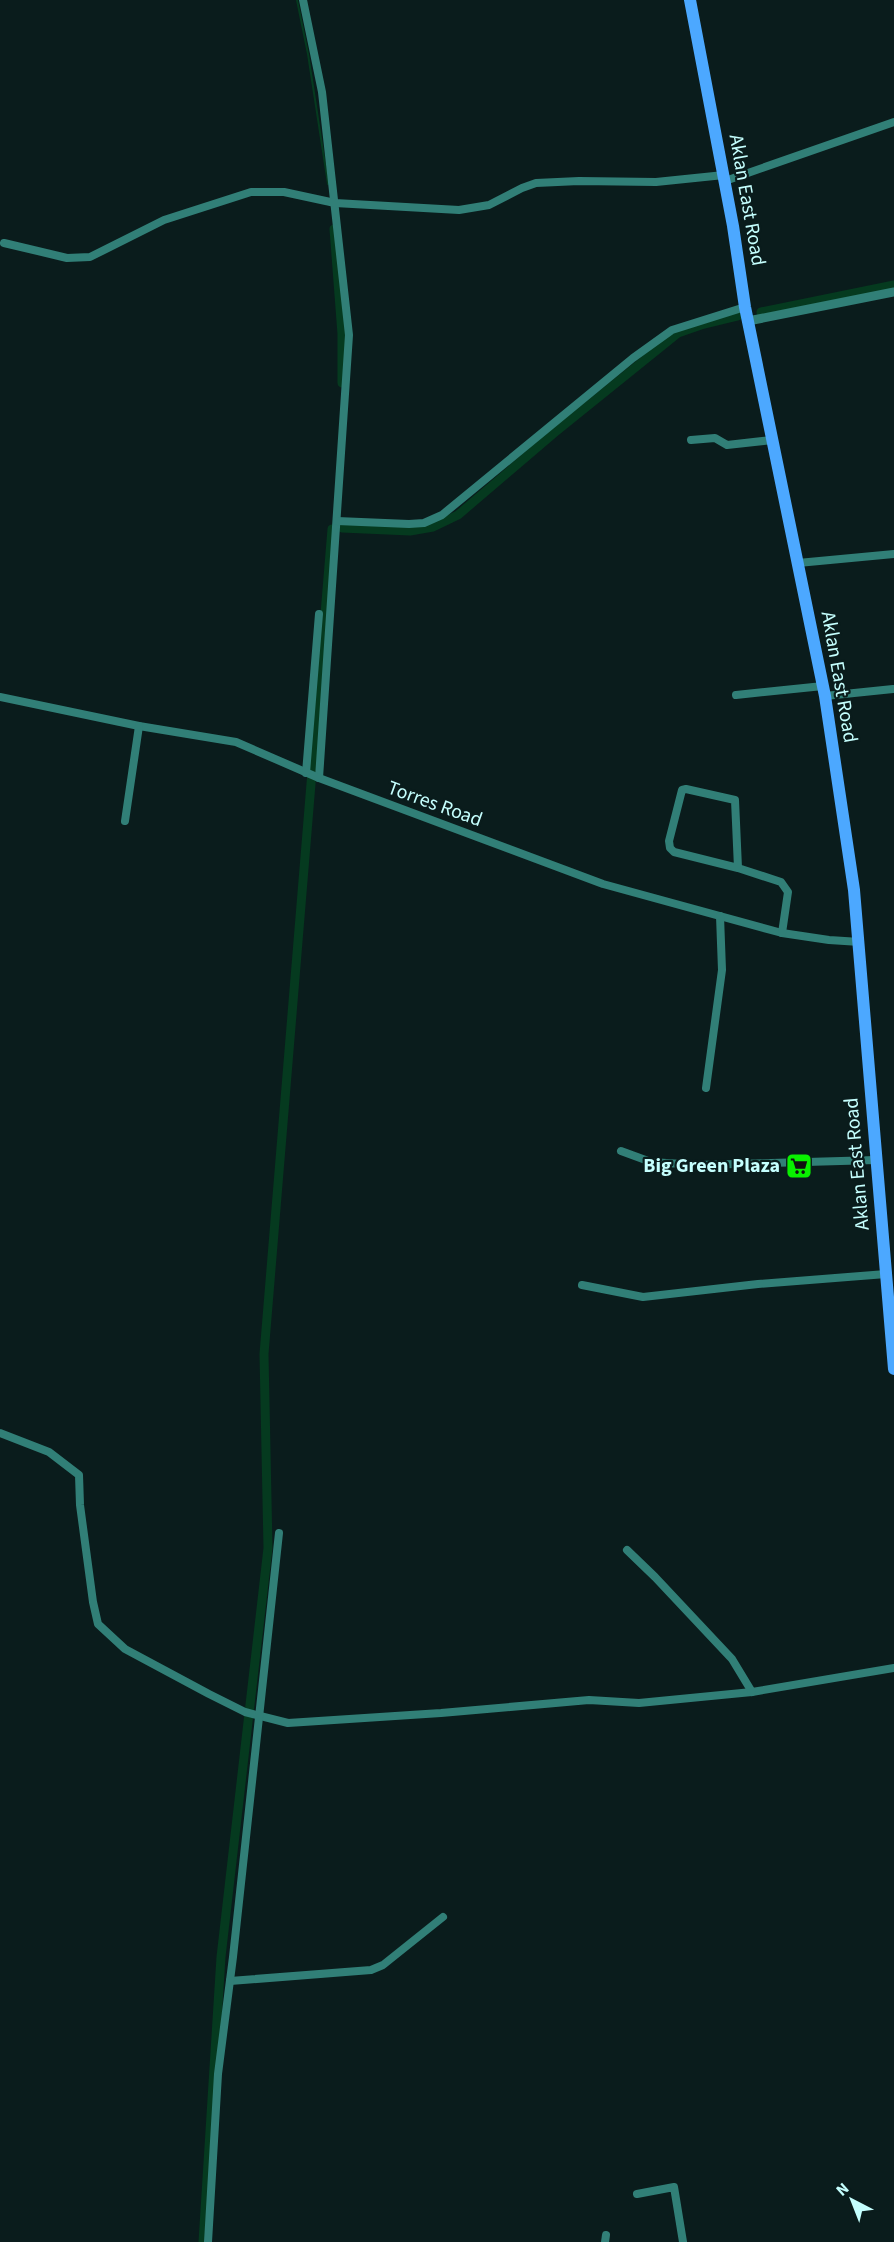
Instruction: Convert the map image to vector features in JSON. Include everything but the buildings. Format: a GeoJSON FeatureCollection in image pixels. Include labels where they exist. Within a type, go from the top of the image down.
{"type":"FeatureCollection","features":[{"type":"Feature","properties":{"kind":"main road","name":"Aklan East Road"},"geometry":{"type":"LineString","coordinates":[[690,0],[724,178],[745,307],[824,691],[854,890],[894,1369]]}},
{"type":"Feature","properties":{"kind":"street"},"geometry":{"type":"LineString","coordinates":[[303,0],[322,92],[350,335],[337,521],[312,775]]}},
{"type":"Feature","properties":{"kind":"street"},"geometry":{"type":"LineString","coordinates":[[1,242],[67,258],[82,258],[103,251],[164,220],[251,192],[284,192],[335,203],[459,210],[489,205],[536,183],[656,182],[724,178],[894,122]]}},
{"type":"Feature","properties":{"kind":"street"},"geometry":{"type":"LineString","coordinates":[[748,321],[894,292]]}},
{"type":"Feature","properties":{"kind":"street"},"geometry":{"type":"LineString","coordinates":[[337,521],[409,524],[424,523],[442,515],[633,358],[672,330],[745,307]]}},
{"type":"Feature","properties":{"kind":"street"},"geometry":{"type":"LineString","coordinates":[[691,440],[715,438],[727,445],[772,440]]}},
{"type":"Feature","properties":{"kind":"street"},"geometry":{"type":"LineString","coordinates":[[798,563],[894,554]]}},
{"type":"Feature","properties":{"kind":"street"},"geometry":{"type":"LineString","coordinates":[[312,775],[319,614]]}},
{"type":"Feature","properties":{"kind":"street"},"geometry":{"type":"LineString","coordinates":[[736,695],[893,690]]}},
{"type":"Feature","properties":{"kind":"street","name":"Torres Road"},"geometry":{"type":"LineString","coordinates":[[0,697],[139,726],[236,742],[312,775],[603,884],[782,933],[860,942]]}},
{"type":"Feature","properties":{"kind":"street"},"geometry":{"type":"LineString","coordinates":[[125,820],[139,726]]}},
{"type":"Feature","properties":{"kind":"street"},"geometry":{"type":"LineString","coordinates":[[738,868],[735,800],[682,790],[669,841],[670,848],[674,852],[738,868],[781,882],[788,892],[782,933]]}},
{"type":"Feature","properties":{"kind":"street"},"geometry":{"type":"LineString","coordinates":[[706,1088],[722,970],[720,916]]}},
{"type":"Feature","properties":{"kind":"street"},"geometry":{"type":"LineString","coordinates":[[621,1151],[651,1162],[698,1165],[876,1160]]}},
{"type":"Feature","properties":{"kind":"street"},"geometry":{"type":"LineString","coordinates":[[582,1285],[643,1298],[758,1284],[886,1274]]}},
{"type":"Feature","properties":{"kind":"street"},"geometry":{"type":"LineString","coordinates":[[0,1433],[49,1452],[79,1475],[81,1516],[98,1624],[124,1649],[245,1712],[288,1723],[589,1700],[639,1703],[752,1692],[894,1668]]}},
{"type":"Feature","properties":{"kind":"street"},"geometry":{"type":"LineString","coordinates":[[207,2242],[218,2074],[279,1533]]}},
{"type":"Feature","properties":{"kind":"street"},"geometry":{"type":"LineString","coordinates":[[627,1550],[732,1659],[752,1692]]}},
{"type":"Feature","properties":{"kind":"street"},"geometry":{"type":"LineString","coordinates":[[230,1981],[371,1970],[383,1965],[443,1917]]}},
{"type":"Feature","properties":{"kind":"street"},"geometry":{"type":"LineString","coordinates":[[637,2194],[674,2187],[683,2242]]}},
{"type":"Feature","properties":{"kind":"waterway"},"geometry":{"type":"LineString","coordinates":[[297,0],[308,54],[328,184]]}},
{"type":"Feature","properties":{"kind":"waterway"},"geometry":{"type":"LineString","coordinates":[[334,229],[342,334],[342,383]]}},
{"type":"Feature","properties":{"kind":"waterway"},"geometry":{"type":"LineString","coordinates":[[761,312],[894,285]]}},
{"type":"Feature","properties":{"kind":"waterway"},"geometry":{"type":"LineString","coordinates":[[342,528],[410,531],[433,527],[458,515],[554,433],[678,333],[738,316]]}},
{"type":"Feature","properties":{"kind":"waterway"},"geometry":{"type":"LineString","coordinates":[[203,2242],[221,1957],[268,1548],[264,1354],[332,529]]}},
{"type":"Feature","properties":{"kind":"place","name":"Big Green Plaza"},"geometry":{"type":"Point","coordinates":[799,1166]}}]}
